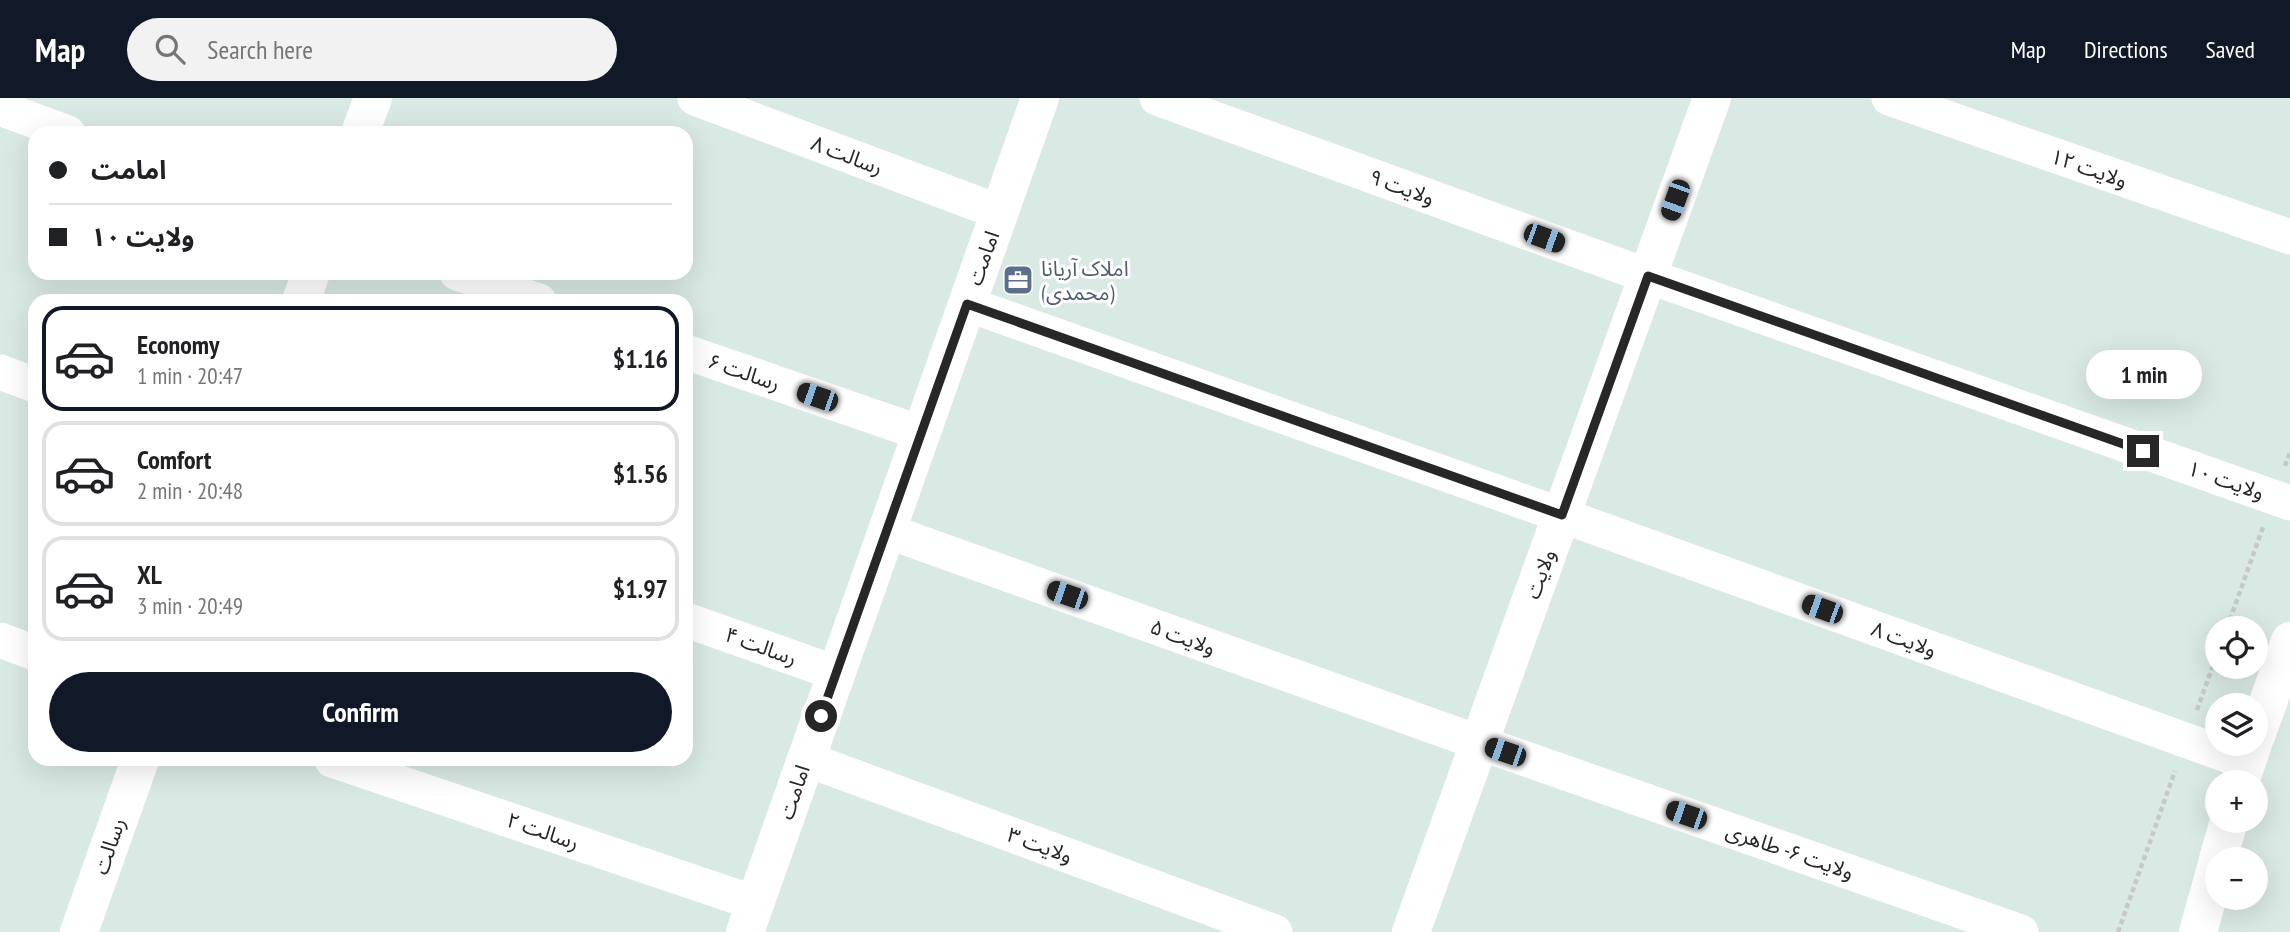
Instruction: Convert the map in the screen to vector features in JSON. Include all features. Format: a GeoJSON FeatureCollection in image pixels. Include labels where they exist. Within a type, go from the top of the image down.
{"type":"FeatureCollection","features":[{"type":"Feature","properties":{"kind":"street"},"geometry":{"type":"LineString","coordinates":[[363,126],[373,98]]}},
{"type":"Feature","properties":{"kind":"street","name":"رسالت ۸"},"geometry":{"type":"LineString","coordinates":[[695,98],[999,212]]}},
{"type":"Feature","properties":{"kind":"street","name":"امامت"},"geometry":{"type":"LineString","coordinates":[[750,918],[1040,98]]}},
{"type":"Feature","properties":{"kind":"street","name":"ولایت ۹"},"geometry":{"type":"LineString","coordinates":[[1157,98],[1648,276]]}},
{"type":"Feature","properties":{"kind":"street","name":"ولایت"},"geometry":{"type":"LineString","coordinates":[[1411,932],[1712,98]]}},
{"type":"Feature","properties":{"kind":"street","name":"ولایت ۱۲"},"geometry":{"type":"LineString","coordinates":[[1889,98],[2290,237]]}},
{"type":"Feature","properties":{"kind":"street"},"geometry":{"type":"LineString","coordinates":[[0,108],[49,126]]}},
{"type":"Feature","properties":{"kind":"street","name":"ولایت ۱۰"},"geometry":{"type":"LineString","coordinates":[[1648,276],[2282,500]]}},
{"type":"Feature","properties":{"kind":"street"},"geometry":{"type":"LineString","coordinates":[[478,280],[518,294]]}},
{"type":"Feature","properties":{"kind":"street","name":"ولایت ۸"},"geometry":{"type":"LineString","coordinates":[[967,304],[1562,515],[2186,741],[2205,746]]}},
{"type":"Feature","properties":{"kind":"street","name":"رسالت ۶"},"geometry":{"type":"LineString","coordinates":[[693,354],[921,433]]}},
{"type":"Feature","properties":{"kind":"street"},"geometry":{"type":"LineString","coordinates":[[0,372],[28,382]]}},
{"type":"Feature","properties":{"kind":"street","name":"ولایت ۵"},"geometry":{"type":"LineString","coordinates":[[887,531],[1480,743]]}},
{"type":"Feature","properties":{"kind":"street","name":"رسالت ۴"},"geometry":{"type":"LineString","coordinates":[[693,622],[836,673]]}},
{"type":"Feature","properties":{"kind":"street"},"geometry":{"type":"LineString","coordinates":[[0,640],[28,650]]}},
{"type":"Feature","properties":{"kind":"street"},"geometry":{"type":"LineString","coordinates":[[2268,703],[2290,641]]}},
{"type":"Feature","properties":{"kind":"street","name":"ولایت ۶- طاهری"},"geometry":{"type":"LineString","coordinates":[[1480,743],[2021,932]]}},
{"type":"Feature","properties":{"kind":"street","name":"ولایت ۳"},"geometry":{"type":"LineString","coordinates":[[806,759],[1275,932]]}},
{"type":"Feature","properties":{"kind":"street","name":"رسالت"},"geometry":{"type":"LineString","coordinates":[[79,932],[138,766]]}},
{"type":"Feature","properties":{"kind":"street","name":"رسالت ۲"},"geometry":{"type":"LineString","coordinates":[[348,766],[750,918]]}},
{"type":"Feature","properties":{"kind":"street"},"geometry":{"type":"LineString","coordinates":[[2198,932],[2205,907]]}},
{"type":"Feature","properties":{"kind":"path"},"geometry":{"type":"LineString","coordinates":[[2232,616],[2282,500],[2290,452]]}},
{"type":"Feature","properties":{"kind":"path"},"geometry":{"type":"LineString","coordinates":[[2118,932],[2208,679]]}},
{"type":"Feature","properties":{"kind":"place","name":"املاک آریانا (محمدی)"},"geometry":{"type":"Point","coordinates":[1018,280]}},
{"type":"Feature","properties":{"kind":"route"},"geometry":{"type":"LineString","coordinates":[[821,716],[967,304],[1562,515],[1648,276],[2143,451]]}}]}
